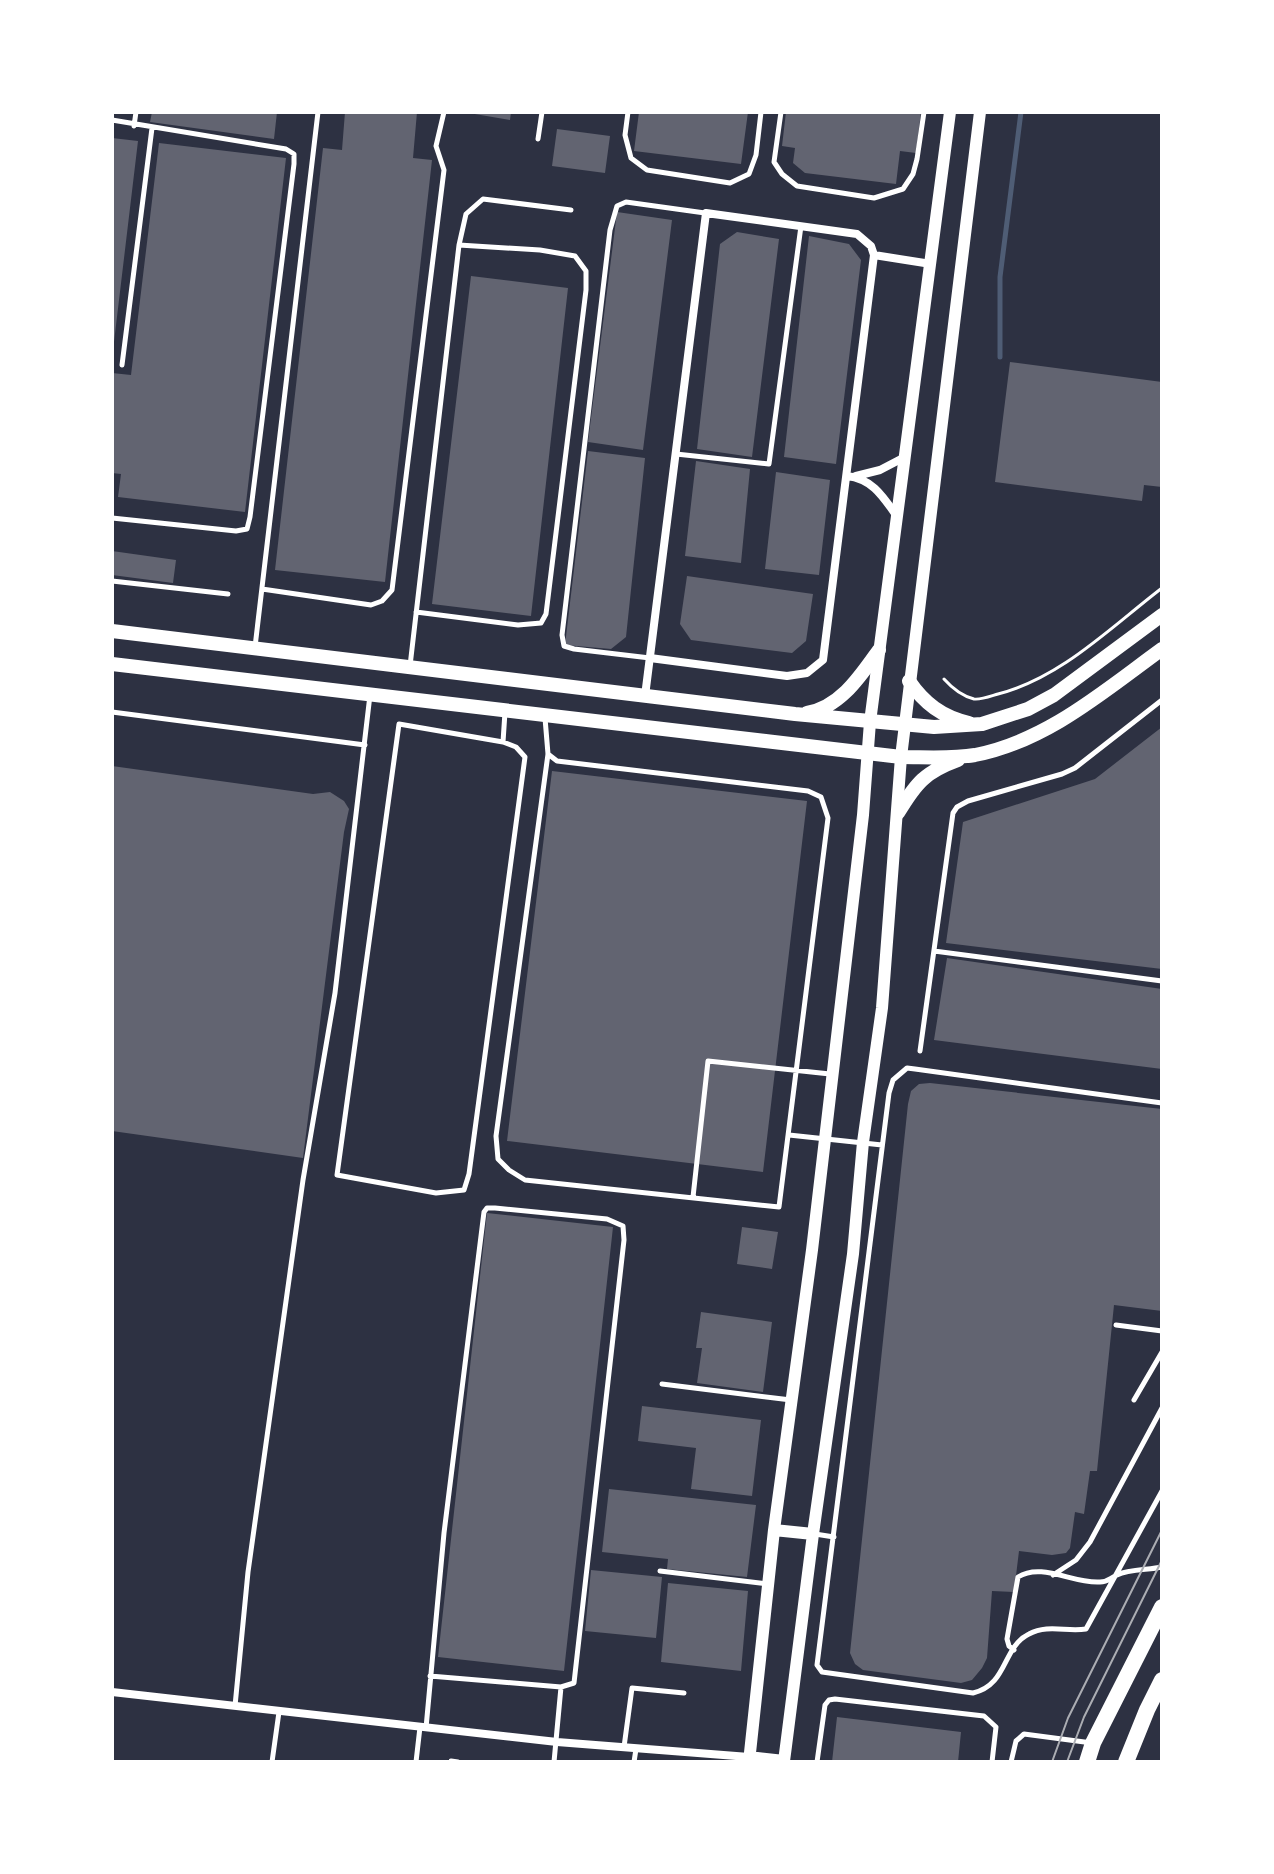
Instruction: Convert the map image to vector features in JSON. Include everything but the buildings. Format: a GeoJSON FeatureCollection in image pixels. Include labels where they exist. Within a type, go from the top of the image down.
{"type":"FeatureCollection","features":[{"type":"Feature","properties":{"kind":"main road"},"geometry":{"type":"LineString","coordinates":[[112,631],[904,726],[976,725],[1016,714],[1054,695],[1162,615]]}},
{"type":"Feature","properties":{"kind":"main road"},"geometry":{"type":"LineString","coordinates":[[898,813],[916,784],[941,767],[1045,730],[1162,649]]}},
{"type":"Feature","properties":{"kind":"main road"},"geometry":{"type":"LineString","coordinates":[[795,714],[812,713],[829,705],[858,679],[879,650]]}},
{"type":"Feature","properties":{"kind":"main road"},"geometry":{"type":"LineString","coordinates":[[112,664],[901,757],[974,755]]}},
{"type":"Feature","properties":{"kind":"main road"},"geometry":{"type":"LineString","coordinates":[[909,681],[929,706],[958,721],[976,725]]}},
{"type":"Feature","properties":{"kind":"main road"},"geometry":{"type":"LineString","coordinates":[[1087,1762],[1093,1743],[1162,1607]]}},
{"type":"Feature","properties":{"kind":"main road"},"geometry":{"type":"LineString","coordinates":[[1126,1762],[1162,1680]]}},
{"type":"Feature","properties":{"kind":"street"},"geometry":{"type":"LineString","coordinates":[[749,1760],[774,1530],[832,1075],[870,722],[950,112]]}},
{"type":"Feature","properties":{"kind":"street"},"geometry":{"type":"LineString","coordinates":[[112,1692],[557,1742],[784,1762],[853,1254],[863,1142],[882,1008],[909,681],[980,112]]}},
{"type":"Feature","properties":{"kind":"street"},"geometry":{"type":"LineString","coordinates":[[645,696],[706,213],[857,234],[871,246],[874,255],[823,660],[797,676],[787,676],[650,658]]}},
{"type":"Feature","properties":{"kind":"street"},"geometry":{"type":"LineString","coordinates":[[874,255],[931,264]]}},
{"type":"Feature","properties":{"kind":"street"},"geometry":{"type":"LineString","coordinates":[[847,476],[870,473],[903,458]]}},
{"type":"Feature","properties":{"kind":"street"},"geometry":{"type":"LineString","coordinates":[[847,476],[870,483],[883,495],[896,515]]}},
{"type":"Feature","properties":{"kind":"street"},"geometry":{"type":"LineString","coordinates":[[774,1530],[813,1534]]}},
{"type":"Feature","properties":{"kind":"lane"},"geometry":{"type":"LineString","coordinates":[[134,126],[136,112]]}},
{"type":"Feature","properties":{"kind":"lane"},"geometry":{"type":"LineString","coordinates":[[255,647],[318,112]]}},
{"type":"Feature","properties":{"kind":"lane"},"geometry":{"type":"LineString","coordinates":[[262,589],[371,605],[382,601],[392,590],[444,170],[436,146],[444,112]]}},
{"type":"Feature","properties":{"kind":"lane"},"geometry":{"type":"LineString","coordinates":[[538,139],[542,112]]}},
{"type":"Feature","properties":{"kind":"lane"},"geometry":{"type":"LineString","coordinates":[[628,112],[625,135],[631,158],[647,170],[730,183],[749,174],[756,155],[761,112]]}},
{"type":"Feature","properties":{"kind":"lane"},"geometry":{"type":"LineString","coordinates":[[781,112],[774,162],[782,174],[797,186],[874,198],[903,189],[913,174],[924,112]]}},
{"type":"Feature","properties":{"kind":"lane"},"geometry":{"type":"LineString","coordinates":[[112,120],[286,149],[294,154],[247,529],[236,531],[112,518]]}},
{"type":"Feature","properties":{"kind":"lane"},"geometry":{"type":"LineString","coordinates":[[122,365],[152,128]]}},
{"type":"Feature","properties":{"kind":"lane"},"geometry":{"type":"LineString","coordinates":[[410,667],[459,245],[466,214],[483,199],[571,210]]}},
{"type":"Feature","properties":{"kind":"lane"},"geometry":{"type":"LineString","coordinates":[[650,658],[574,649],[564,646],[562,635],[610,230],[617,206],[626,202],[706,213]]}},
{"type":"Feature","properties":{"kind":"lane"},"geometry":{"type":"LineString","coordinates":[[676,454],[769,464],[801,226]]}},
{"type":"Feature","properties":{"kind":"lane"},"geometry":{"type":"LineString","coordinates":[[416,612],[518,625],[541,623],[546,614],[586,290],[586,271],[575,256],[540,250],[459,245]]}},
{"type":"Feature","properties":{"kind":"lane"},"geometry":{"type":"LineString","coordinates":[[112,581],[228,594]]}},
{"type":"Feature","properties":{"kind":"lane"},"geometry":{"type":"LineString","coordinates":[[235,1706],[248,1572],[303,1180],[335,993],[370,694]]}},
{"type":"Feature","properties":{"kind":"lane"},"geometry":{"type":"LineString","coordinates":[[920,1051],[950,823],[957,807],[1075,768],[1162,700]]}},
{"type":"Feature","properties":{"kind":"lane"},"geometry":{"type":"LineString","coordinates":[[112,712],[365,745]]}},
{"type":"Feature","properties":{"kind":"lane"},"geometry":{"type":"LineString","coordinates":[[503,742],[505,712]]}},
{"type":"Feature","properties":{"kind":"lane"},"geometry":{"type":"LineString","coordinates":[[545,717],[548,754],[496,1136],[498,1159],[525,1180],[779,1207],[828,818],[821,797],[808,791],[557,761],[548,754]]}},
{"type":"Feature","properties":{"kind":"lane"},"geometry":{"type":"LineString","coordinates":[[399,724],[503,742],[516,747],[525,757],[469,1174],[464,1190],[436,1193],[337,1175],[399,724]]}},
{"type":"Feature","properties":{"kind":"lane"},"geometry":{"type":"LineString","coordinates":[[934,951],[1162,981]]}},
{"type":"Feature","properties":{"kind":"lane"},"geometry":{"type":"LineString","coordinates":[[693,1197],[708,1061],[832,1075]]}},
{"type":"Feature","properties":{"kind":"lane"},"geometry":{"type":"LineString","coordinates":[[1162,1103],[907,1068],[893,1080],[882,1145],[817,1665],[822,1672],[973,1693],[986,1690],[1024,1636],[1051,1628],[1086,1629],[1162,1491]]}},
{"type":"Feature","properties":{"kind":"lane"},"geometry":{"type":"LineString","coordinates":[[789,1135],[882,1145]]}},
{"type":"Feature","properties":{"kind":"lane"},"geometry":{"type":"LineString","coordinates":[[416,1762],[430,1676],[484,1212],[495,1208],[607,1219],[623,1226],[624,1240],[574,1683],[561,1687],[430,1676]]}},
{"type":"Feature","properties":{"kind":"lane"},"geometry":{"type":"LineString","coordinates":[[1116,1325],[1162,1331]]}},
{"type":"Feature","properties":{"kind":"lane"},"geometry":{"type":"LineString","coordinates":[[1134,1400],[1162,1352]]}},
{"type":"Feature","properties":{"kind":"lane"},"geometry":{"type":"LineString","coordinates":[[662,1384],[792,1400]]}},
{"type":"Feature","properties":{"kind":"lane"},"geometry":{"type":"LineString","coordinates":[[1053,1575],[1076,1560],[1090,1542],[1162,1408]]}},
{"type":"Feature","properties":{"kind":"lane"},"geometry":{"type":"LineString","coordinates":[[813,1534],[834,1537]]}},
{"type":"Feature","properties":{"kind":"lane"},"geometry":{"type":"LineString","coordinates":[[1014,1650],[1007,1639],[1018,1577],[1026,1572],[1099,1582],[1109,1581],[1117,1574],[1162,1567]]}},
{"type":"Feature","properties":{"kind":"lane"},"geometry":{"type":"LineString","coordinates":[[660,1571],[769,1584]]}},
{"type":"Feature","properties":{"kind":"lane"},"geometry":{"type":"LineString","coordinates":[[554,1762],[561,1687]]}},
{"type":"Feature","properties":{"kind":"lane"},"geometry":{"type":"LineString","coordinates":[[624,1748],[632,1688],[684,1693]]}},
{"type":"Feature","properties":{"kind":"lane"},"geometry":{"type":"LineString","coordinates":[[817,1762],[825,1705],[835,1699],[984,1716],[996,1727],[992,1762]]}},
{"type":"Feature","properties":{"kind":"lane"},"geometry":{"type":"LineString","coordinates":[[272,1762],[279,1712]]}},
{"type":"Feature","properties":{"kind":"lane"},"geometry":{"type":"LineString","coordinates":[[1011,1762],[1016,1741],[1024,1734],[1093,1743]]}},
{"type":"Feature","properties":{"kind":"lane"},"geometry":{"type":"LineString","coordinates":[[634,1762],[636,1749]]}},
{"type":"Feature","properties":{"kind":"lane"},"geometry":{"type":"LineString","coordinates":[[451,1761],[458,1762]]}},
{"type":"Feature","properties":{"kind":"path"},"geometry":{"type":"LineString","coordinates":[[944,679],[954,690],[976,700],[1022,688],[1050,673],[1098,639],[1162,588]]}},
{"type":"Feature","properties":{"kind":"waterway"},"geometry":{"type":"LineString","coordinates":[[1000,357],[1000,277],[1021,112]]}},
{"type":"Feature","properties":{"kind":"tram line"},"geometry":{"type":"LineString","coordinates":[[1052,1762],[1068,1718],[1162,1530]]}},
{"type":"Feature","properties":{"kind":"tram line"},"geometry":{"type":"LineString","coordinates":[[1067,1762],[1084,1717],[1162,1560]]}}]}
